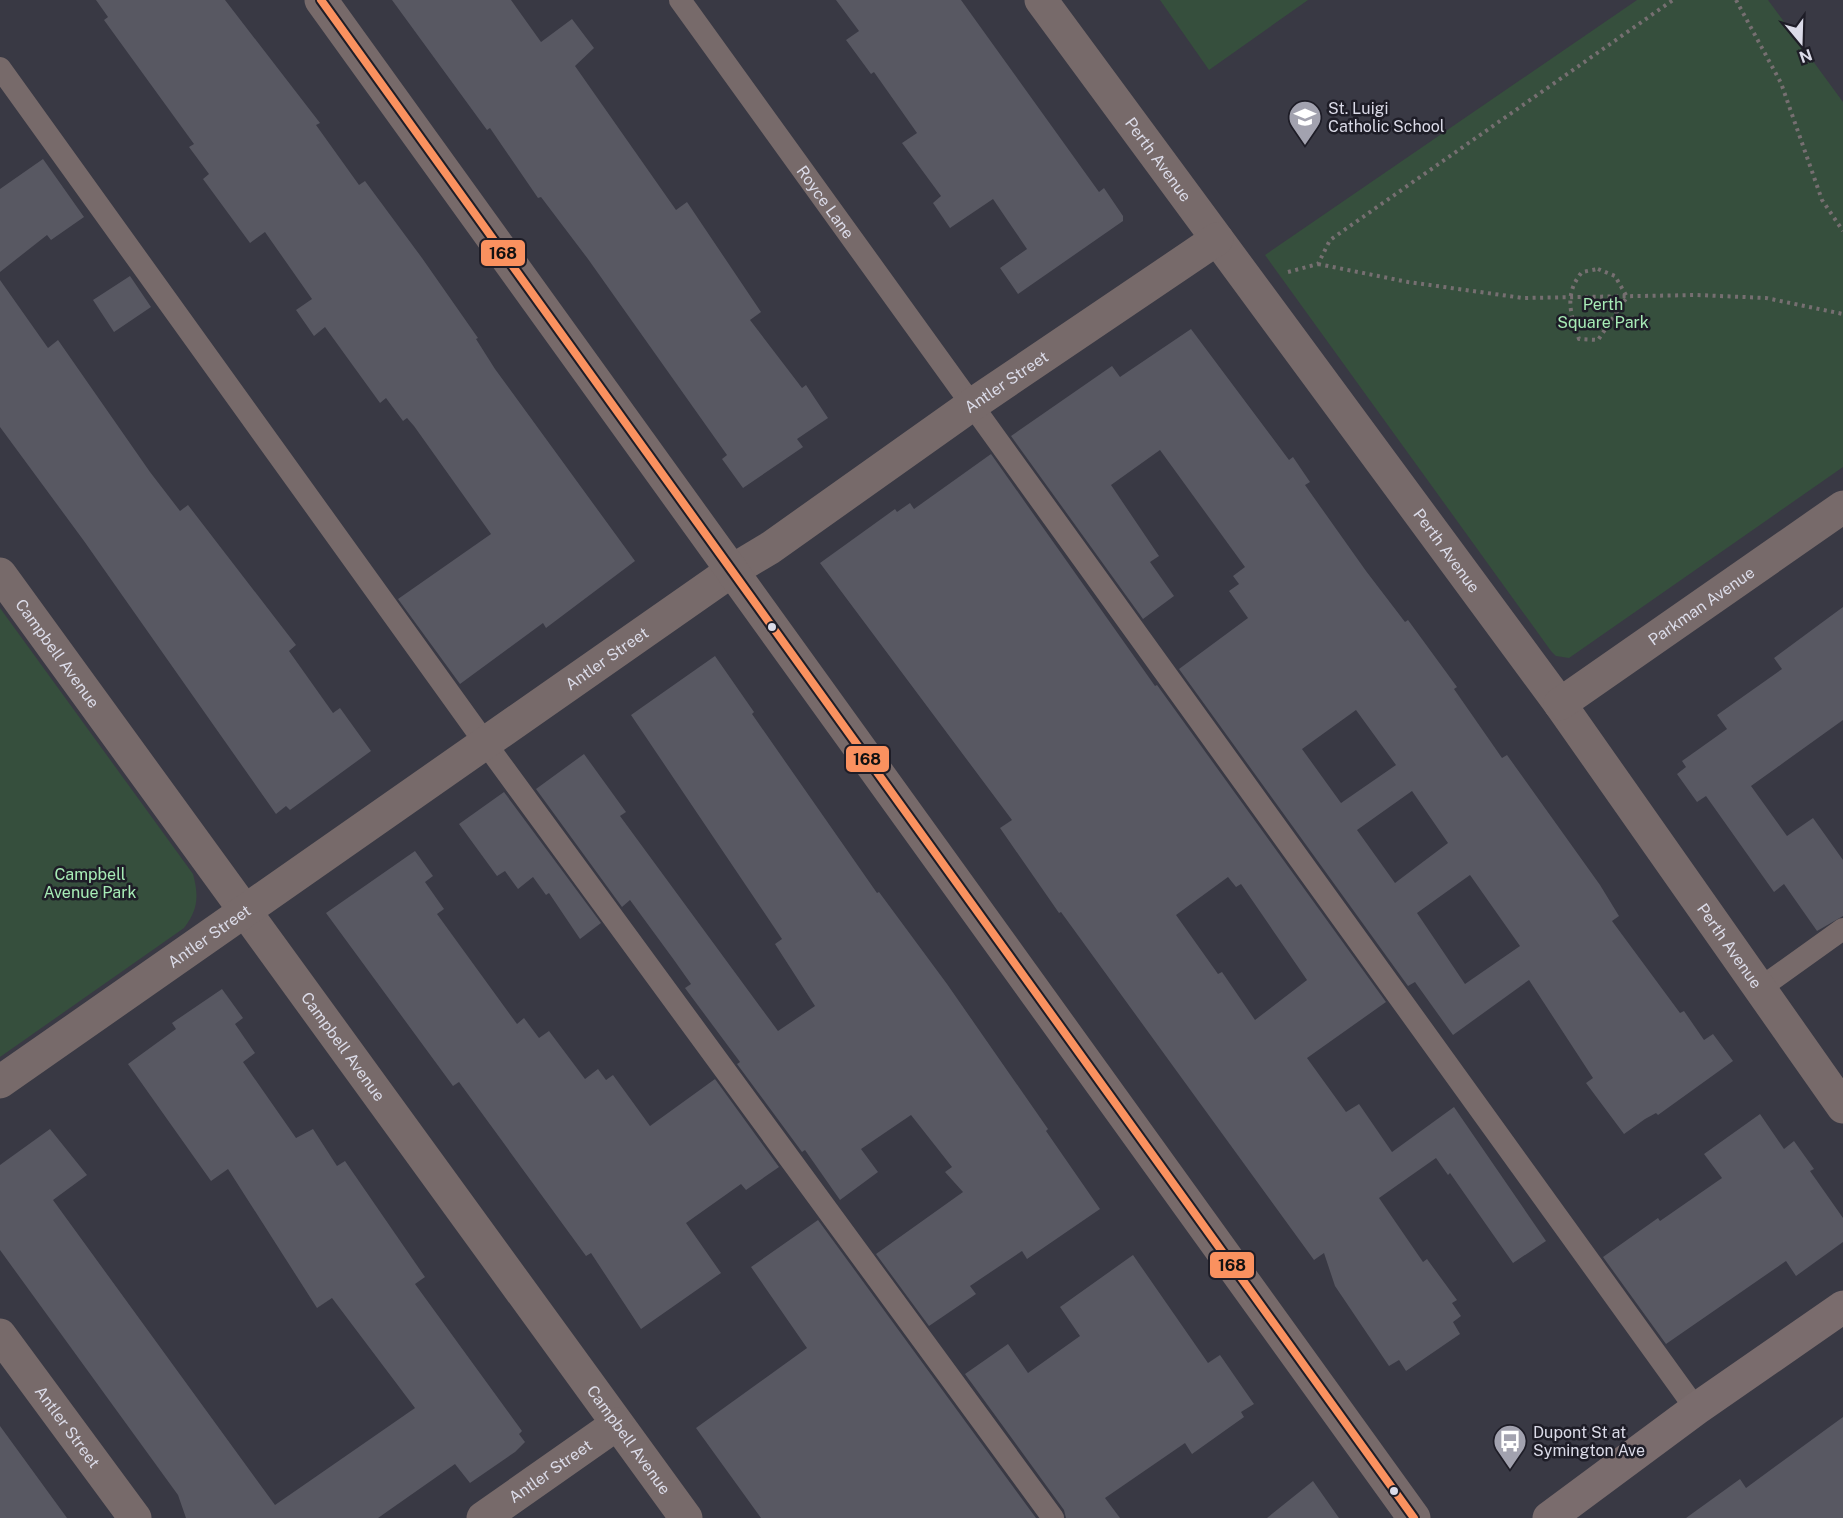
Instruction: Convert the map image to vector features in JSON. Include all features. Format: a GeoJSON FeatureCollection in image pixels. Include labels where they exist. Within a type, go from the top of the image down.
{"type":"FeatureCollection","features":[{"type":"Feature","properties":{"kind":"main road"},"geometry":{"type":"LineString","coordinates":[[1549,1518],[1696,1409],[1843,1307]]}},
{"type":"Feature","properties":{"kind":"street"},"geometry":{"type":"LineString","coordinates":[[321,0],[730,572],[1414,1518]]}},
{"type":"Feature","properties":{"kind":"street","name":"Perth Avenue"},"geometry":{"type":"LineString","coordinates":[[1041,0],[1560,704],[1843,1107]]}},
{"type":"Feature","properties":{"kind":"street","name":"Antler Street"},"geometry":{"type":"LineString","coordinates":[[0,1082],[730,572],[770,548],[973,404],[1217,239]]}},
{"type":"Feature","properties":{"kind":"street","name":"Parkman Avenue"},"geometry":{"type":"LineString","coordinates":[[1560,704],[1843,507]]}},
{"type":"Feature","properties":{"kind":"street","name":"Campbell Avenue"},"geometry":{"type":"LineString","coordinates":[[0,574],[244,913],[686,1518]]}},
{"type":"Feature","properties":{"kind":"street","name":"Antler Street"},"geometry":{"type":"LineString","coordinates":[[0,1335],[135,1518]]}},
{"type":"Feature","properties":{"kind":"street","name":"Antler Street"},"geometry":{"type":"LineString","coordinates":[[483,1518],[617,1424]]}},
{"type":"Feature","properties":{"kind":"lane","name":"Royce Lane"},"geometry":{"type":"LineString","coordinates":[[680,0],[1696,1409]]}},
{"type":"Feature","properties":{"kind":"lane"},"geometry":{"type":"LineString","coordinates":[[0,68],[486,744],[1053,1518]]}},
{"type":"Feature","properties":{"kind":"lane"},"geometry":{"type":"LineString","coordinates":[[1759,989],[1843,929]]}},
{"type":"Feature","properties":{"kind":"path"},"geometry":{"type":"LineString","coordinates":[[1318,264],[1330,240],[1673,0]]}},
{"type":"Feature","properties":{"kind":"path"},"geometry":{"type":"LineString","coordinates":[[1736,0],[1781,83],[1822,200],[1843,231]]}},
{"type":"Feature","properties":{"kind":"path"},"geometry":{"type":"LineString","coordinates":[[1286,273],[1318,264],[1408,282],[1522,298],[1697,295],[1766,298],[1843,314]]}},
{"type":"Feature","properties":{"kind":"path"},"geometry":{"type":"LineString","coordinates":[[1598,269],[1616,276],[1627,297],[1598,340],[1578,339],[1570,314],[1569,298],[1572,284],[1582,272],[1598,269]]}},
{"type":"Feature","properties":{"kind":"green space"},"geometry":{"type":"Polygon","coordinates":[[[1160,0],[1308,0],[1209,70],[1160,0]]]}},
{"type":"Feature","properties":{"kind":"green space","name":"Perth Square Park"},"geometry":{"type":"Polygon","coordinates":[[[1637,0],[1768,0],[1843,102],[1843,467],[1569,658],[1556,656],[1551,651],[1265,255],[1637,0]]]}},
{"type":"Feature","properties":{"kind":"green space","name":"Campbell Avenue Park"},"geometry":{"type":"Polygon","coordinates":[[[0,608],[193,874],[196,902],[195,909],[184,928],[0,1057],[0,608]]]}},
{"type":"Feature","properties":{"kind":"building"},"geometry":{"type":"Polygon","coordinates":[[[96,0],[225,0],[320,123],[316,125],[359,185],[365,181],[422,258],[478,338],[476,339],[495,369],[635,561],[546,628],[543,623],[460,684],[398,599],[491,534],[407,418],[403,421],[386,398],[380,403],[325,327],[314,336],[296,310],[312,299],[265,232],[250,243],[203,179],[209,174],[189,147],[194,144],[104,20],[108,17],[96,0]]]}},
{"type":"Feature","properties":{"kind":"building"},"geometry":{"type":"Polygon","coordinates":[[[392,0],[511,0],[541,42],[572,19],[594,48],[575,66],[676,210],[687,202],[761,312],[750,320],[802,388],[806,385],[828,418],[797,439],[803,447],[743,488],[722,459],[727,455],[588,259],[541,197],[538,198],[490,128],[487,130],[392,0]]]}},
{"type":"Feature","properties":{"kind":"building"},"geometry":{"type":"Polygon","coordinates":[[[836,0],[961,0],[1099,192],[1104,188],[1123,216],[1123,221],[1018,294],[1000,268],[1027,249],[993,199],[950,228],[933,203],[941,196],[902,143],[917,133],[874,72],[871,74],[846,40],[859,31],[836,0]]]}},
{"type":"Feature","properties":{"kind":"building"},"geometry":{"type":"Polygon","coordinates":[[[43,159],[84,217],[51,240],[47,235],[0,272],[0,189],[43,159]]]}},
{"type":"Feature","properties":{"kind":"building"},"geometry":{"type":"Polygon","coordinates":[[[130,276],[151,307],[114,332],[93,300],[130,276]]]}},
{"type":"Feature","properties":{"kind":"building"},"geometry":{"type":"Polygon","coordinates":[[[0,280],[48,348],[58,340],[180,511],[188,505],[296,645],[289,651],[333,713],[340,708],[371,751],[290,810],[286,806],[276,814],[84,541],[0,427],[0,280]]]}},
{"type":"Feature","properties":{"kind":"building"},"geometry":{"type":"Polygon","coordinates":[[[1191,329],[1289,460],[1293,457],[1310,482],[1305,485],[1366,571],[1405,622],[1408,620],[1457,687],[1454,689],[1502,758],[1507,755],[1600,885],[1619,916],[1612,921],[1680,1013],[1684,1011],[1704,1040],[1713,1034],[1733,1061],[1658,1115],[1656,1113],[1645,1119],[1624,1134],[1586,1083],[1593,1078],[1529,980],[1453,1035],[1415,982],[1408,986],[1179,669],[1248,618],[1229,591],[1239,584],[1233,576],[1245,567],[1160,450],[1111,485],[1159,556],[1150,562],[1174,596],[1143,619],[1011,436],[1112,366],[1120,377],[1191,329]],[[1356,710],[1302,749],[1341,803],[1396,765],[1356,710]],[[1412,791],[1357,830],[1395,883],[1448,843],[1412,791]],[[1470,875],[1417,913],[1465,984],[1520,946],[1470,875]]]}},
{"type":"Feature","properties":{"kind":"building"},"geometry":{"type":"Polygon","coordinates":[[[991,454],[1155,686],[1157,685],[1386,1002],[1307,1058],[1346,1112],[1359,1104],[1392,1152],[1454,1107],[1546,1241],[1513,1263],[1450,1173],[1448,1175],[1436,1158],[1379,1198],[1423,1262],[1427,1259],[1457,1300],[1452,1303],[1461,1316],[1453,1322],[1460,1334],[1406,1371],[1399,1360],[1389,1366],[1335,1286],[1324,1253],[1314,1260],[1061,912],[1059,913],[1000,828],[1012,820],[820,563],[895,509],[897,512],[910,503],[914,509],[991,454]],[[1228,877],[1176,915],[1218,974],[1222,972],[1255,1020],[1307,980],[1241,884],[1236,887],[1228,877]]]}},
{"type":"Feature","properties":{"kind":"building"},"geometry":{"type":"Polygon","coordinates":[[[1843,607],[1843,720],[1751,786],[1787,836],[1813,818],[1843,860],[1843,916],[1817,931],[1784,884],[1774,892],[1706,796],[1697,802],[1677,774],[1686,767],[1682,761],[1727,729],[1717,715],[1782,669],[1774,658],[1843,607]]]}},
{"type":"Feature","properties":{"kind":"building"},"geometry":{"type":"Polygon","coordinates":[[[715,656],[754,712],[752,714],[877,893],[879,892],[947,984],[1048,1129],[1046,1131],[1100,1209],[1027,1259],[1022,1251],[970,1286],[976,1294],[929,1326],[876,1254],[963,1192],[945,1172],[952,1167],[911,1115],[861,1149],[878,1172],[840,1200],[805,1150],[802,1152],[737,1064],[740,1062],[685,988],[691,984],[630,900],[622,907],[536,789],[584,754],[626,812],[620,816],[778,1031],[815,1006],[775,944],[782,939],[631,715],[715,656]]]}},
{"type":"Feature","properties":{"kind":"building"},"geometry":{"type":"Polygon","coordinates":[[[504,792],[601,923],[580,939],[549,893],[546,895],[533,877],[518,889],[505,871],[497,876],[459,824],[504,792]]]}},
{"type":"Feature","properties":{"kind":"building"},"geometry":{"type":"Polygon","coordinates":[[[415,851],[433,876],[425,882],[444,909],[437,914],[517,1024],[524,1018],[539,1038],[549,1031],[585,1079],[598,1069],[606,1080],[613,1075],[650,1126],[715,1079],[779,1167],[746,1190],[741,1184],[686,1223],[721,1273],[641,1329],[591,1253],[586,1256],[459,1082],[453,1086],[326,913],[415,851]]]}},
{"type":"Feature","properties":{"kind":"building"},"geometry":{"type":"Polygon","coordinates":[[[222,989],[243,1018],[235,1024],[255,1053],[243,1062],[296,1138],[313,1129],[337,1166],[345,1161],[425,1277],[415,1284],[522,1431],[519,1434],[525,1442],[515,1452],[470,1483],[455,1464],[378,1518],[186,1518],[178,1495],[0,1250],[0,1165],[50,1129],[87,1175],[53,1200],[275,1505],[415,1408],[332,1298],[317,1308],[228,1169],[211,1181],[128,1064],[176,1029],[172,1023],[222,989]]]}},
{"type":"Feature","properties":{"kind":"building"},"geometry":{"type":"Polygon","coordinates":[[[1760,1114],[1784,1149],[1794,1141],[1814,1169],[1810,1171],[1843,1218],[1843,1242],[1796,1276],[1786,1261],[1666,1344],[1603,1257],[1658,1218],[1660,1221],[1722,1178],[1704,1154],[1760,1114]]]}},
{"type":"Feature","properties":{"kind":"building"},"geometry":{"type":"Polygon","coordinates":[[[818,1220],[1036,1518],[761,1518],[696,1428],[807,1348],[751,1267],[818,1220]]]}},
{"type":"Feature","properties":{"kind":"building"},"geometry":{"type":"Polygon","coordinates":[[[1133,1255],[1208,1363],[1220,1355],[1254,1404],[1241,1412],[1244,1417],[1192,1454],[1185,1443],[1105,1498],[1120,1518],[1066,1518],[1064,1510],[965,1374],[1008,1344],[1028,1373],[1080,1336],[1060,1307],[1133,1255]]]}},
{"type":"Feature","properties":{"kind":"building"},"geometry":{"type":"Polygon","coordinates":[[[1843,1417],[1843,1518],[1686,1518],[1740,1479],[1746,1488],[1843,1417]]]}},
{"type":"Feature","properties":{"kind":"building"},"geometry":{"type":"Polygon","coordinates":[[[0,1426],[67,1518],[0,1518],[0,1426]]]}},
{"type":"Feature","properties":{"kind":"building"},"geometry":{"type":"Polygon","coordinates":[[[1313,1481],[1339,1518],[1267,1518],[1313,1481]]]}},
{"type":"Feature","properties":{"kind":"transit line","name":"168"},"geometry":{"type":"LineString","coordinates":[[321,0],[1414,1518]]}},
{"type":"Feature","properties":{"kind":"place","name":"St. Luigi Catholic School"},"geometry":{"type":"Point","coordinates":[1305,146]}},
{"type":"Feature","properties":{"kind":"place","name":"Dupont St at Symington Ave"},"geometry":{"type":"Point","coordinates":[1510,1470]}}]}
